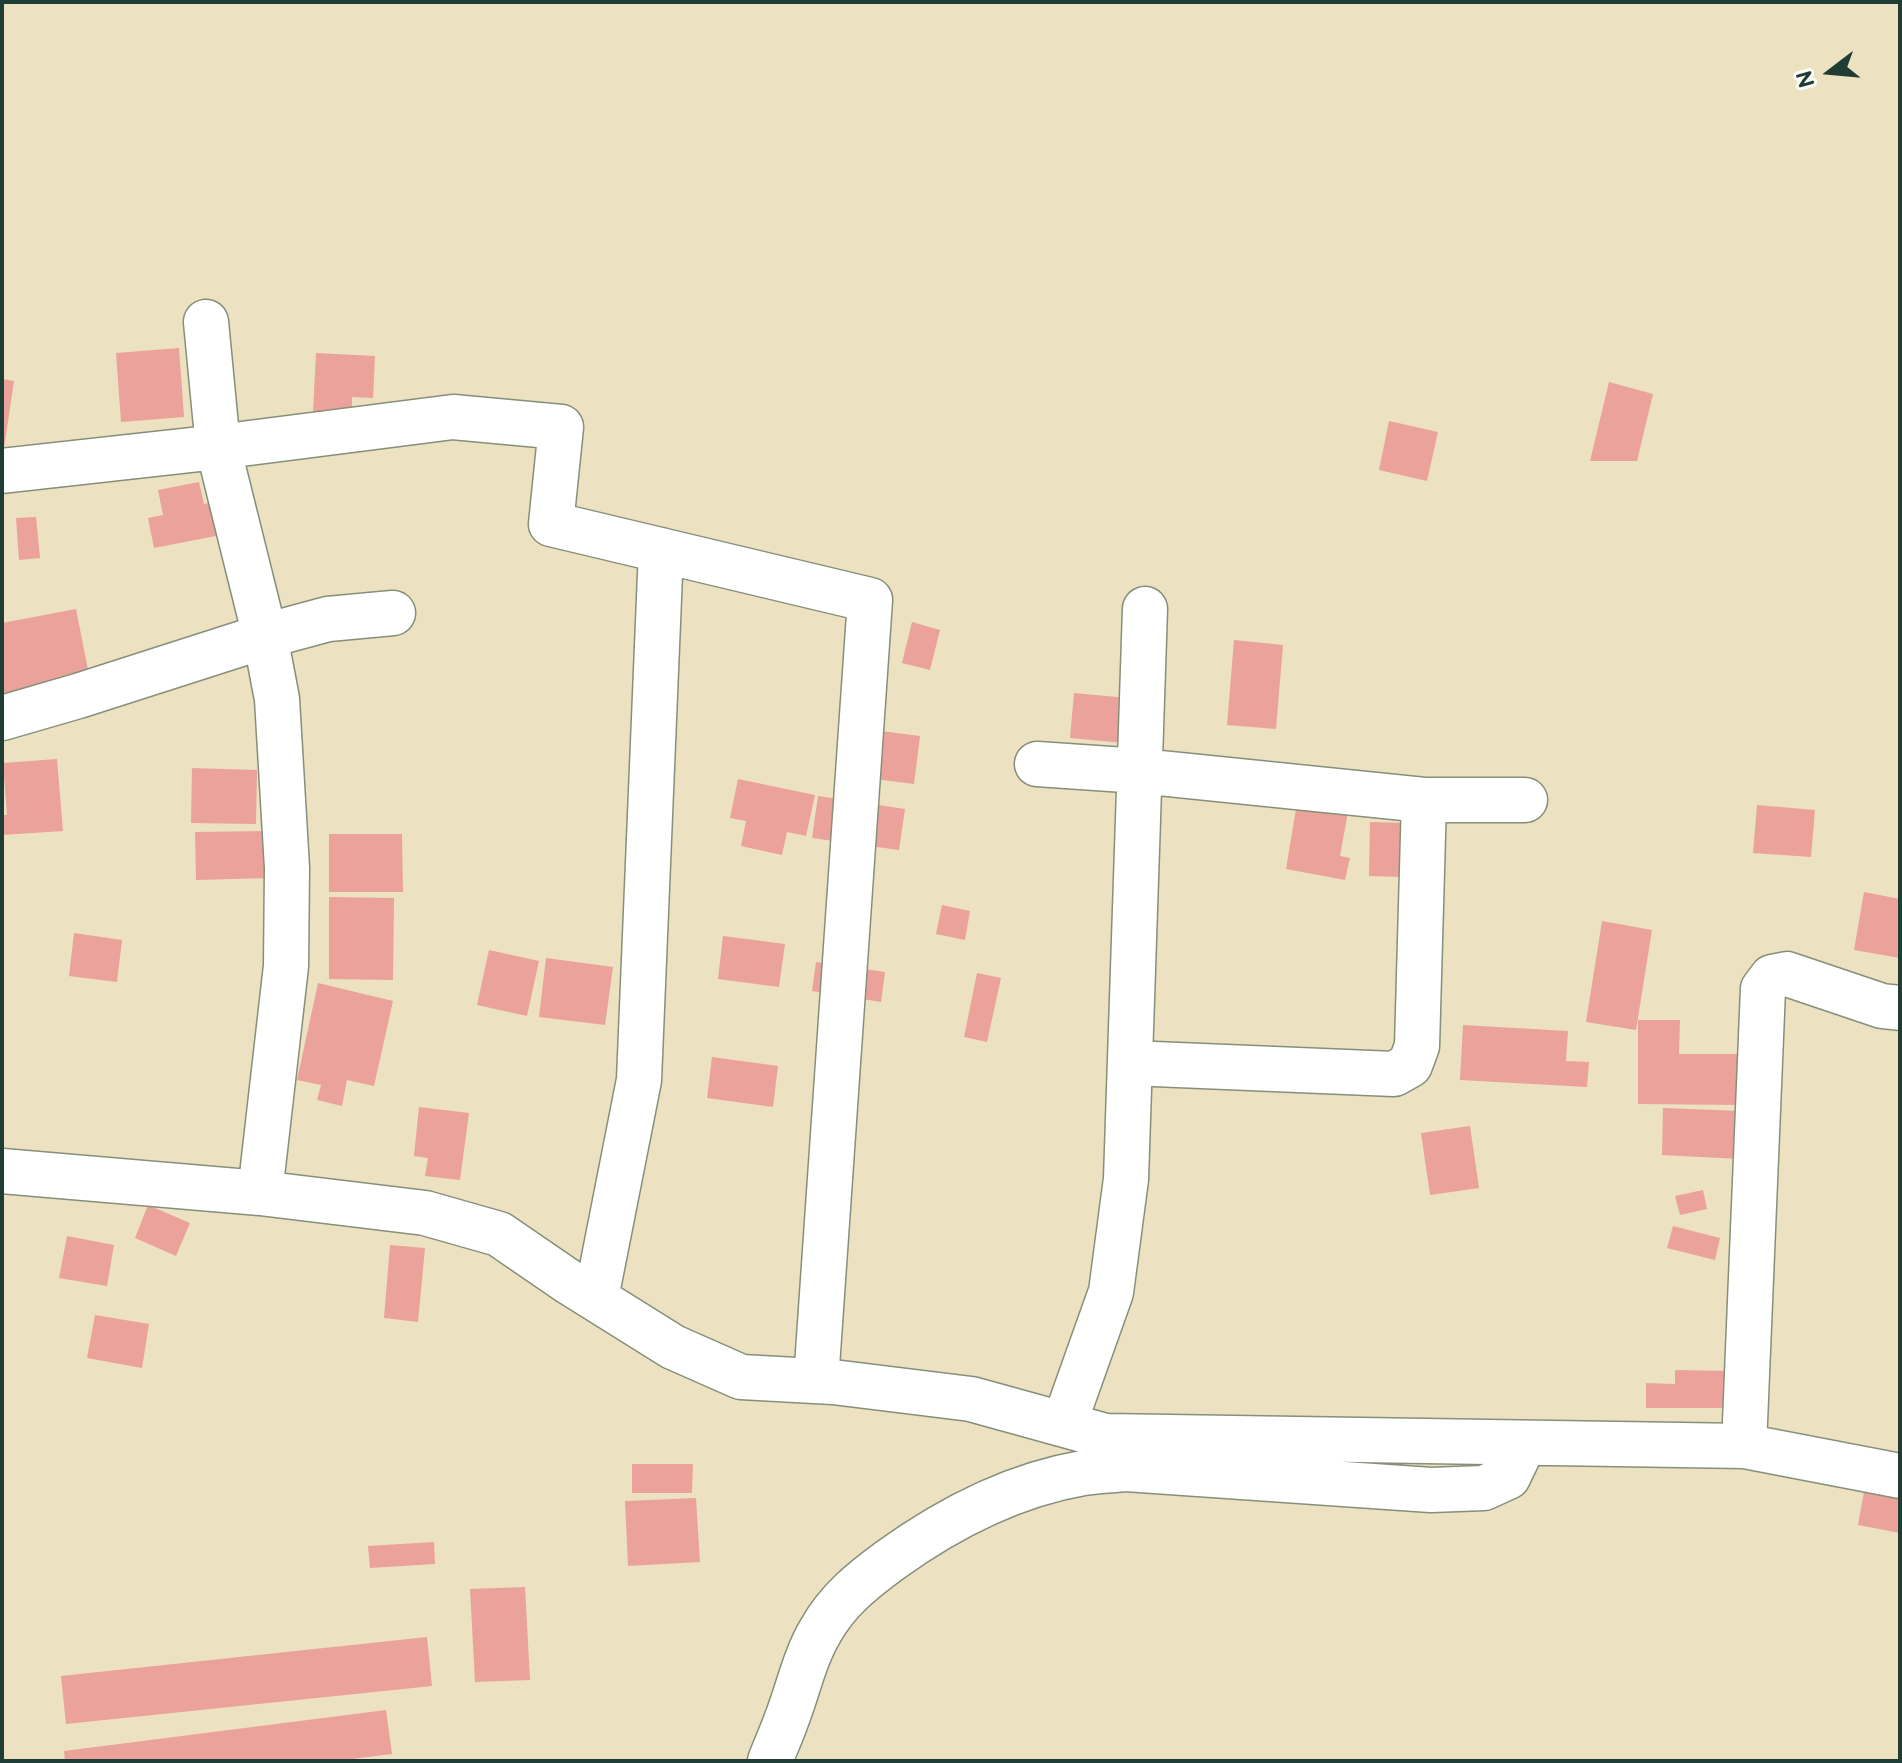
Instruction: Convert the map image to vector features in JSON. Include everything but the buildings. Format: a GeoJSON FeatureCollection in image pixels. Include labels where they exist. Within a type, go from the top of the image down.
{"type":"FeatureCollection","features":[{"type":"Feature","properties":{"kind":"street"},"geometry":{"type":"LineString","coordinates":[[206,322],[218,447],[265,636],[277,699],[287,868],[286,966],[260,1193]]}},
{"type":"Feature","properties":{"kind":"street"},"geometry":{"type":"LineString","coordinates":[[2,471],[453,417],[561,427],[551,524],[870,600],[816,1381]]}},
{"type":"Feature","properties":{"kind":"street"},"geometry":{"type":"LineString","coordinates":[[596,1298],[639,1080],[661,550]]}},
{"type":"Feature","properties":{"kind":"street"},"geometry":{"type":"LineString","coordinates":[[1064,1424],[1111,1292],[1126,1179],[1145,609]]}},
{"type":"Feature","properties":{"kind":"street"},"geometry":{"type":"LineString","coordinates":[[2,718],[328,619],[393,613]]}},
{"type":"Feature","properties":{"kind":"street"},"geometry":{"type":"LineString","coordinates":[[1037,764],[1140,771],[1424,800],[1525,800]]}},
{"type":"Feature","properties":{"kind":"street"},"geometry":{"type":"LineString","coordinates":[[1130,1063],[1394,1074],[1410,1065],[1417,1046],[1424,800]]}},
{"type":"Feature","properties":{"kind":"street"},"geometry":{"type":"LineString","coordinates":[[1744,1446],[1763,989],[1772,977],[1787,974],[1882,1006],[1900,1008]]}},
{"type":"Feature","properties":{"kind":"street"},"geometry":{"type":"LineString","coordinates":[[2,1171],[260,1193],[425,1213],[499,1234],[673,1347],[741,1377],[816,1381],[971,1399],[1105,1436],[1744,1446],[1900,1476]]}},
{"type":"Feature","properties":{"kind":"street"},"geometry":{"type":"LineString","coordinates":[[770,1761],[807,1658],[834,1609],[853,1588],[916,1542],[959,1516],[1004,1496],[1066,1476],[1126,1469],[1431,1490],[1484,1488],[1508,1477],[1524,1444]]}}]}
